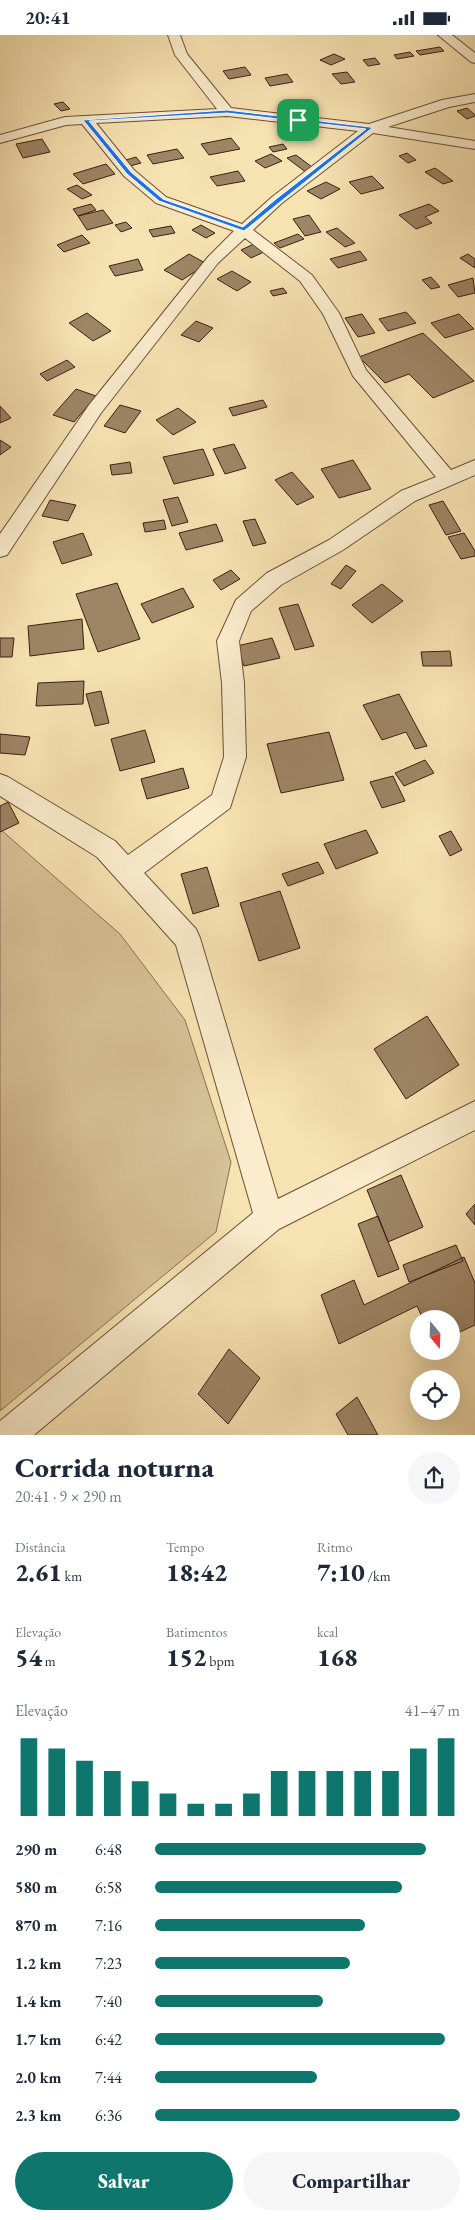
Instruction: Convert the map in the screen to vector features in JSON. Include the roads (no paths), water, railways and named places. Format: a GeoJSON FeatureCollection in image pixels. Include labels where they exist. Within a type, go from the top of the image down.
{"type":"FeatureCollection","features":[{"type":"Feature","properties":{"kind":"street"},"geometry":{"type":"LineString","coordinates":[[174,35],[181,55],[227,112]]}},
{"type":"Feature","properties":{"kind":"street"},"geometry":{"type":"LineString","coordinates":[[444,35],[475,59]]}},
{"type":"Feature","properties":{"kind":"street"},"geometry":{"type":"LineString","coordinates":[[0,551],[95,409],[213,260],[244,229],[277,200],[370,128],[447,103],[475,98]]}},
{"type":"Feature","properties":{"kind":"street"},"geometry":{"type":"LineString","coordinates":[[0,139],[65,121],[227,112],[370,128],[475,145]]}},
{"type":"Feature","properties":{"kind":"street"},"geometry":{"type":"LineString","coordinates":[[86,120],[129,173],[161,200],[244,229],[306,278],[331,313],[359,372],[448,479]]}},
{"type":"Feature","properties":{"kind":"street"},"geometry":{"type":"LineString","coordinates":[[126,871],[222,801],[234,757],[233,683],[228,641],[243,606],[274,579],[336,545],[408,497],[475,467]]}},
{"type":"Feature","properties":{"kind":"street"},"geometry":{"type":"LineString","coordinates":[[0,784],[106,849],[187,938],[269,1219]]}},
{"type":"Feature","properties":{"kind":"street"},"geometry":{"type":"LineString","coordinates":[[9,1435],[269,1219],[475,1115]]}}]}
